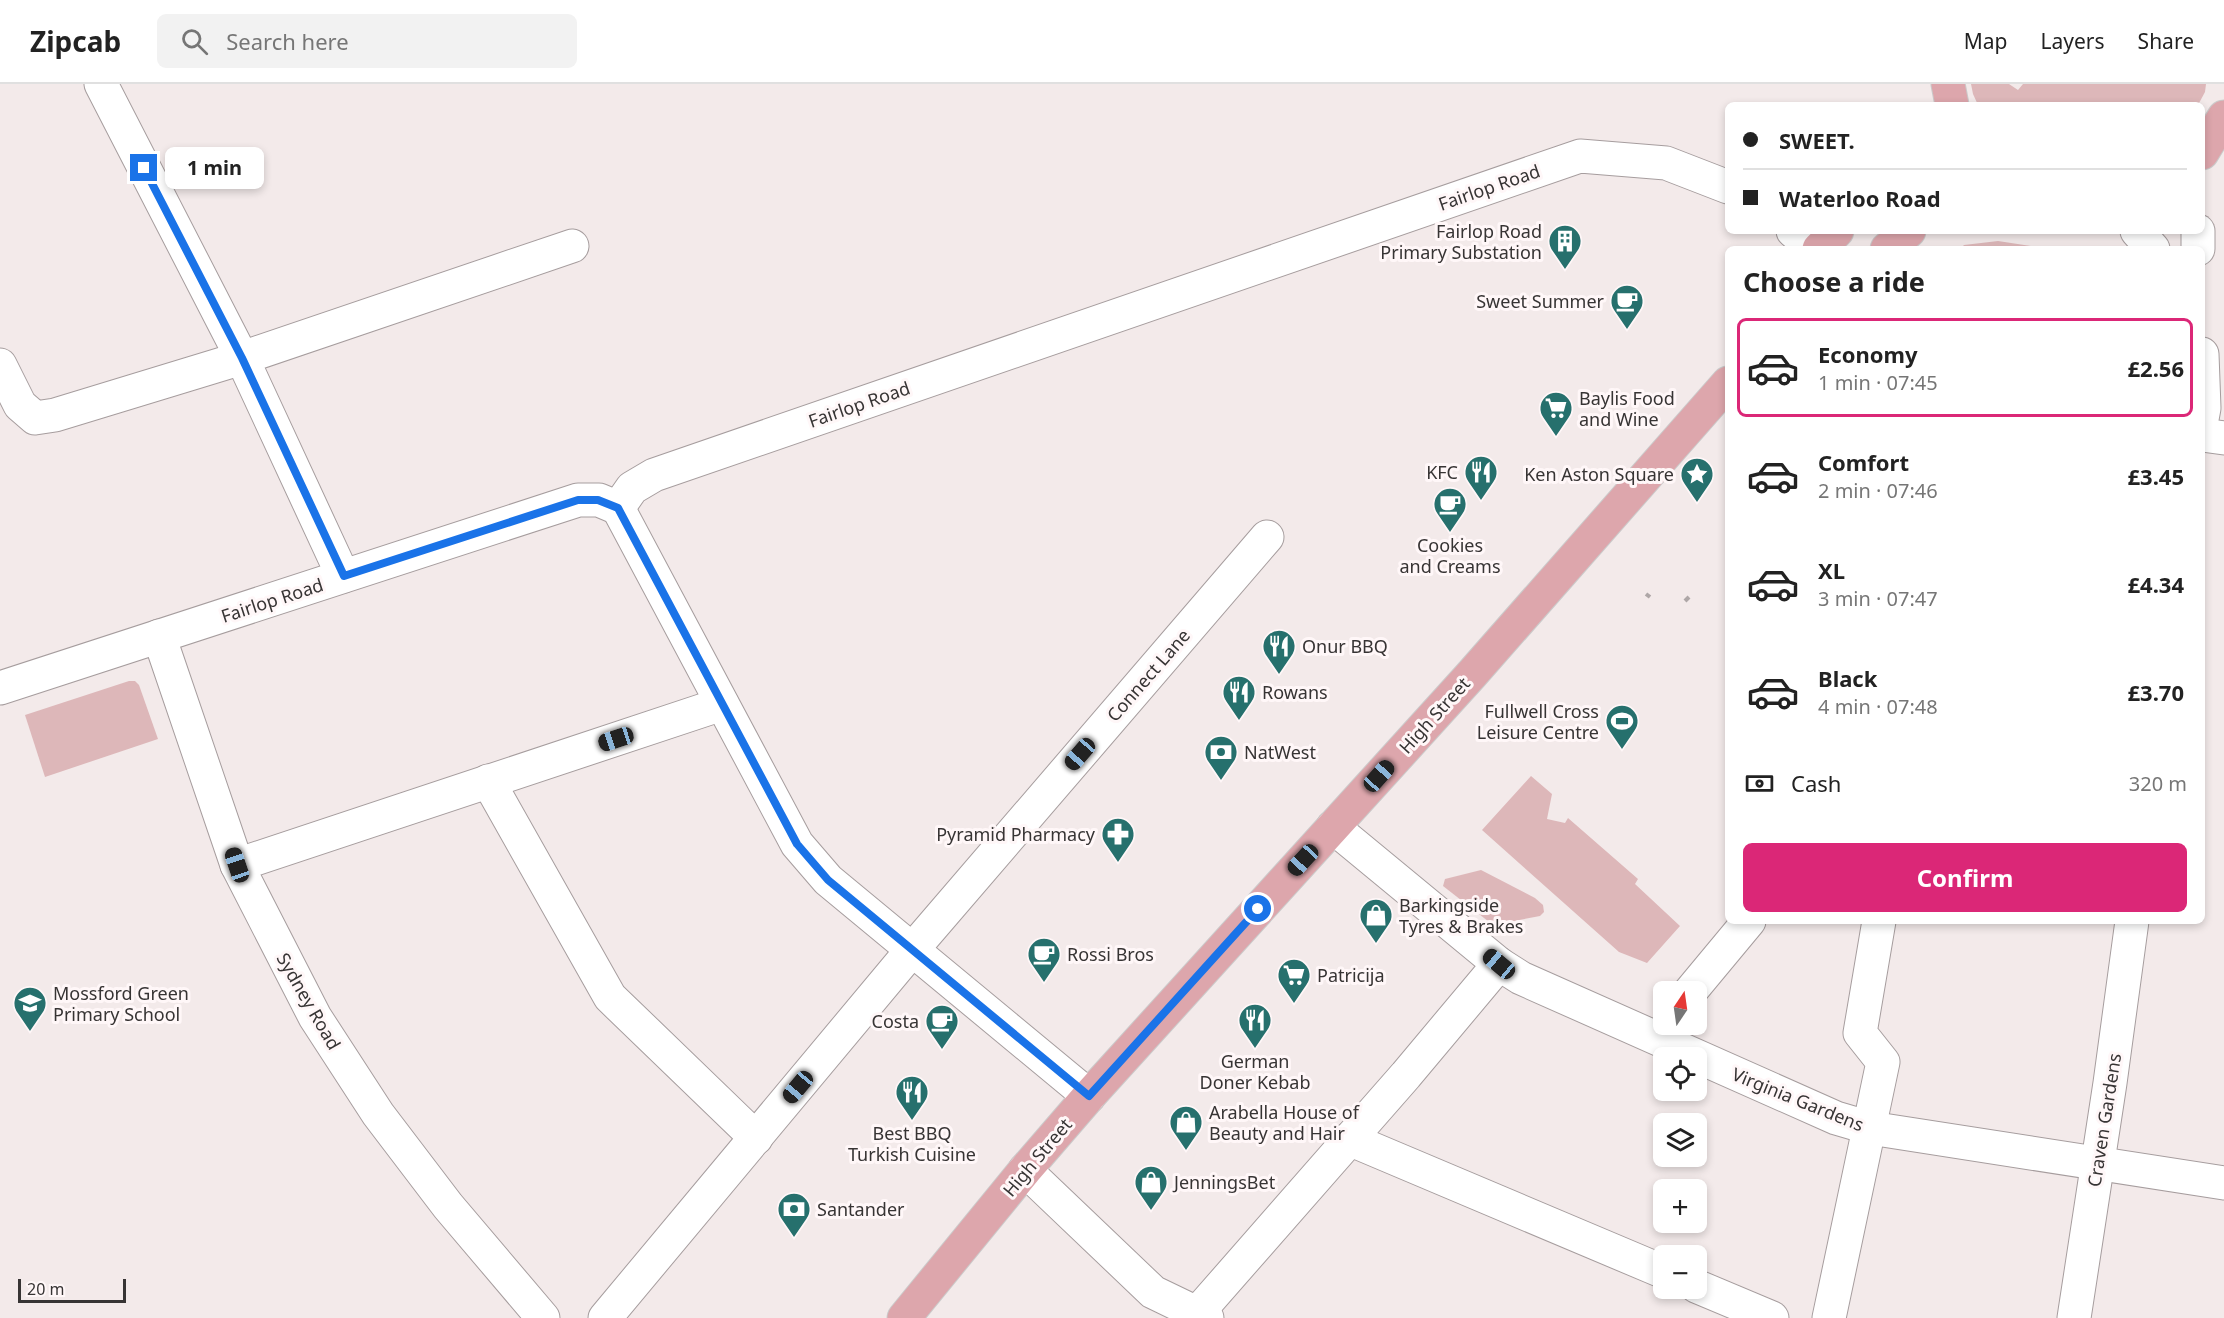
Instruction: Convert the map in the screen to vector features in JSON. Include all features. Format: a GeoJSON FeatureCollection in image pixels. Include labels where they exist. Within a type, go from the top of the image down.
{"type":"FeatureCollection","features":[{"type":"Feature","properties":{"kind":"main road"},"geometry":{"type":"LineString","coordinates":[[2205,148],[2224,117]]}},
{"type":"Feature","properties":{"kind":"main road"},"geometry":{"type":"LineString","coordinates":[[1823,246],[1834,234]]}},
{"type":"Feature","properties":{"kind":"main road"},"geometry":{"type":"LineString","coordinates":[[1891,246],[1905,234]]}},
{"type":"Feature","properties":{"kind":"main road","name":"High Street"},"geometry":{"type":"LineString","coordinates":[[904,1318],[1089,1096],[1472,674],[1725,386]]}},
{"type":"Feature","properties":{"kind":"street"},"geometry":{"type":"LineString","coordinates":[[101,84],[242,358],[344,576]]}},
{"type":"Feature","properties":{"kind":"street","name":"Fairlop Road"},"geometry":{"type":"LineString","coordinates":[[0,688],[578,500],[598,500],[618,508],[632,488],[654,475],[1580,156],[1666,163],[1725,186]]}},
{"type":"Feature","properties":{"kind":"street"},"geometry":{"type":"LineString","coordinates":[[1796,234],[1810,246]]}},
{"type":"Feature","properties":{"kind":"street"},"geometry":{"type":"LineString","coordinates":[[2140,234],[2150,246]]}},
{"type":"Feature","properties":{"kind":"street"},"geometry":{"type":"LineString","coordinates":[[0,365],[20,405],[35,418],[55,415],[242,358],[572,246]]}},
{"type":"Feature","properties":{"kind":"street"},"geometry":{"type":"LineString","coordinates":[[2205,386],[2208,418],[2224,438]]}},
{"type":"Feature","properties":{"kind":"street"},"geometry":{"type":"LineString","coordinates":[[618,508],[797,844],[828,880],[1089,1096]]}},
{"type":"Feature","properties":{"kind":"street","name":"Connect Lane"},"geometry":{"type":"LineString","coordinates":[[605,1318],[912,950],[1267,537]]}},
{"type":"Feature","properties":{"kind":"street","name":"Sydney Road"},"geometry":{"type":"LineString","coordinates":[[159,636],[237,865],[315,1017],[378,1114],[448,1206],[543,1318]]}},
{"type":"Feature","properties":{"kind":"street"},"geometry":{"type":"LineString","coordinates":[[237,865],[722,704]]}},
{"type":"Feature","properties":{"kind":"street"},"geometry":{"type":"LineString","coordinates":[[488,781],[610,998],[756,1138]]}},
{"type":"Feature","properties":{"kind":"street","name":"Virginia Gardens"},"geometry":{"type":"LineString","coordinates":[[1333,827],[1499,964],[1521,978],[1653,1026]]}},
{"type":"Feature","properties":{"kind":"street"},"geometry":{"type":"LineString","coordinates":[[1699,981],[1747,924]]}},
{"type":"Feature","properties":{"kind":"street"},"geometry":{"type":"LineString","coordinates":[[1829,1318],[1883,1062],[1860,1034],[1878,924]]}},
{"type":"Feature","properties":{"kind":"street","name":"Craven Gardens"},"geometry":{"type":"LineString","coordinates":[[2074,1318],[2132,924]]}},
{"type":"Feature","properties":{"kind":"street"},"geometry":{"type":"LineString","coordinates":[[1025,1170],[1153,1292],[1199,1316],[1499,964]]}},
{"type":"Feature","properties":{"kind":"street","name":"Virginia Gardens"},"geometry":{"type":"LineString","coordinates":[[1676,1035],[1836,1118],[1870,1128],[2224,1183]]}},
{"type":"Feature","properties":{"kind":"street"},"geometry":{"type":"LineString","coordinates":[[1349,1139],[1653,1267]]}},
{"type":"Feature","properties":{"kind":"street"},"geometry":{"type":"LineString","coordinates":[[1707,1291],[1772,1318]]}},
{"type":"Feature","properties":{"kind":"path"},"geometry":{"type":"LineString","coordinates":[[1685,601],[1689,597]]}},
{"type":"Feature","properties":{"kind":"shaded area"},"geometry":{"type":"Polygon","coordinates":[[[1971,84],[2009,84],[2018,90],[2023,84],[2206,84],[2200,102],[1977,102],[1971,84]]]}},
{"type":"Feature","properties":{"kind":"shaded area"},"geometry":{"type":"Polygon","coordinates":[[[1998,241],[2030,246],[1963,246],[1998,241]]]}},
{"type":"Feature","properties":{"kind":"shaded area"},"geometry":{"type":"Polygon","coordinates":[[[135,681],[139,685],[158,739],[45,777],[25,715],[135,681]]]}},
{"type":"Feature","properties":{"kind":"shaded area"},"geometry":{"type":"Polygon","coordinates":[[[1531,776],[1552,794],[1547,819],[1565,823],[1568,818],[1638,879],[1635,884],[1680,926],[1647,963],[1619,952],[1482,830],[1531,776]]]}},
{"type":"Feature","properties":{"kind":"shaded area"},"geometry":{"type":"Polygon","coordinates":[[[1481,870],[1535,898],[1543,905],[1544,912],[1540,916],[1493,925],[1443,886],[1445,879],[1481,870]]]}},
{"type":"Feature","properties":{"kind":"place","name":"Fairlop Road Primary Substation"},"geometry":{"type":"Point","coordinates":[1565,270]}},
{"type":"Feature","properties":{"kind":"place","name":"Sweet Summer"},"geometry":{"type":"Point","coordinates":[1627,330]}},
{"type":"Feature","properties":{"kind":"place","name":"Baylis Food and Wine"},"geometry":{"type":"Point","coordinates":[1556,437]}},
{"type":"Feature","properties":{"kind":"place","name":"KFC"},"geometry":{"type":"Point","coordinates":[1481,501]}},
{"type":"Feature","properties":{"kind":"place","name":"Ken Aston Square"},"geometry":{"type":"Point","coordinates":[1697,503]}},
{"type":"Feature","properties":{"kind":"place","name":"Cookies and Creams"},"geometry":{"type":"Point","coordinates":[1450,533]}},
{"type":"Feature","properties":{"kind":"place","name":"Onur BBQ"},"geometry":{"type":"Point","coordinates":[1279,675]}},
{"type":"Feature","properties":{"kind":"place","name":"Rowans"},"geometry":{"type":"Point","coordinates":[1239,721]}},
{"type":"Feature","properties":{"kind":"place","name":"Fullwell Cross Leisure Centre"},"geometry":{"type":"Point","coordinates":[1622,750]}},
{"type":"Feature","properties":{"kind":"place","name":"NatWest"},"geometry":{"type":"Point","coordinates":[1221,781]}},
{"type":"Feature","properties":{"kind":"place","name":"Pyramid Pharmacy"},"geometry":{"type":"Point","coordinates":[1118,863]}},
{"type":"Feature","properties":{"kind":"place","name":"Barkingside Tyres & Brakes"},"geometry":{"type":"Point","coordinates":[1376,944]}},
{"type":"Feature","properties":{"kind":"place","name":"Rossi Bros"},"geometry":{"type":"Point","coordinates":[1044,983]}},
{"type":"Feature","properties":{"kind":"place","name":"Patricija"},"geometry":{"type":"Point","coordinates":[1294,1004]}},
{"type":"Feature","properties":{"kind":"place","name":"Mossford Green Primary School"},"geometry":{"type":"Point","coordinates":[30,1032]}},
{"type":"Feature","properties":{"kind":"place","name":"German Doner Kebab"},"geometry":{"type":"Point","coordinates":[1255,1049]}},
{"type":"Feature","properties":{"kind":"place","name":"Costa"},"geometry":{"type":"Point","coordinates":[942,1050]}},
{"type":"Feature","properties":{"kind":"place","name":"Best BBQ Turkish Cuisine"},"geometry":{"type":"Point","coordinates":[912,1121]}},
{"type":"Feature","properties":{"kind":"place","name":"Arabella House of Beauty and Hair"},"geometry":{"type":"Point","coordinates":[1186,1151]}},
{"type":"Feature","properties":{"kind":"place","name":"JenningsBet"},"geometry":{"type":"Point","coordinates":[1151,1211]}},
{"type":"Feature","properties":{"kind":"place","name":"Santander"},"geometry":{"type":"Point","coordinates":[794,1238]}},
{"type":"Feature","properties":{"kind":"route"},"geometry":{"type":"LineString","coordinates":[[144,168],[242,358],[344,576],[578,500],[598,500],[618,508],[797,844],[828,880],[1089,1096],[1258,909]]}}]}
